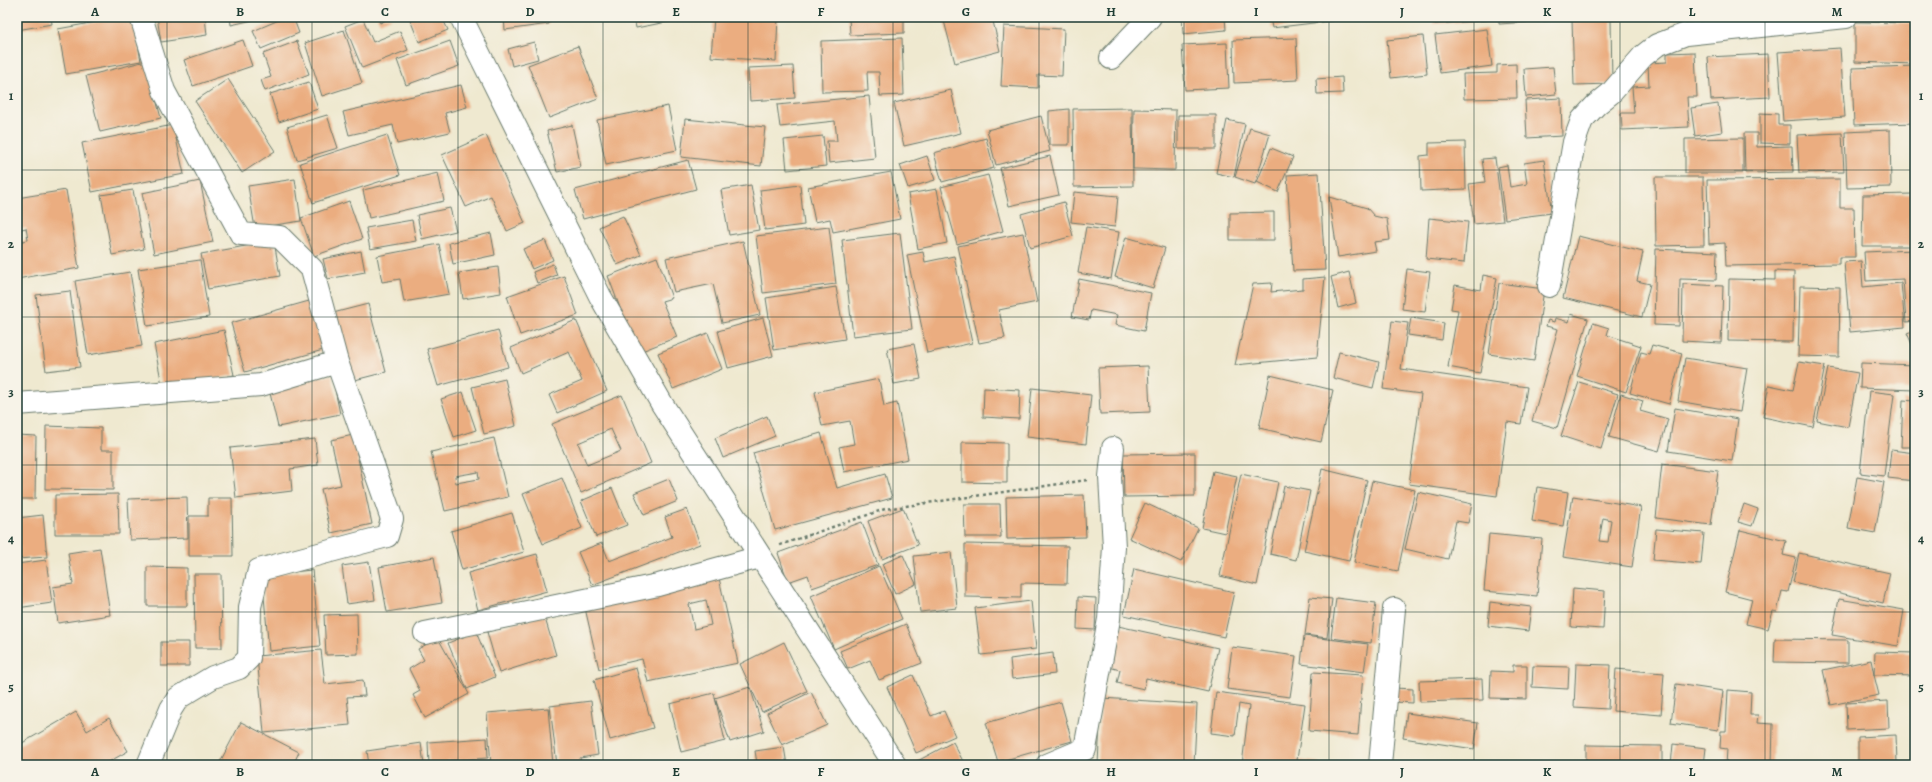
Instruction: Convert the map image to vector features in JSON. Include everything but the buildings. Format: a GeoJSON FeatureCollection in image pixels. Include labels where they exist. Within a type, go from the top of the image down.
{"type":"FeatureCollection","features":[{"type":"Feature","properties":{"kind":"street"},"geometry":{"type":"LineString","coordinates":[[141,17],[164,91],[241,234],[280,236],[312,269],[337,362],[392,519],[387,536],[259,570],[250,608],[250,658],[239,668],[213,678],[178,698],[171,709],[148,765]]}},
{"type":"Feature","properties":{"kind":"street"},"geometry":{"type":"LineString","coordinates":[[461,17],[600,296],[662,404],[758,555],[895,765]]}},
{"type":"Feature","properties":{"kind":"street"},"geometry":{"type":"LineString","coordinates":[[1111,58],[1150,17]]}},
{"type":"Feature","properties":{"kind":"street"},"geometry":{"type":"LineString","coordinates":[[1549,286],[1574,142],[1582,120],[1596,105],[1611,93],[1643,56],[1657,45],[1686,34],[1846,17]]}},
{"type":"Feature","properties":{"kind":"street"},"geometry":{"type":"LineString","coordinates":[[17,404],[261,384],[337,362]]}},
{"type":"Feature","properties":{"kind":"street"},"geometry":{"type":"LineString","coordinates":[[1047,765],[1085,748],[1109,619],[1114,547],[1110,477],[1112,448]]}},
{"type":"Feature","properties":{"kind":"street"},"geometry":{"type":"LineString","coordinates":[[425,633],[658,586],[758,555]]}},
{"type":"Feature","properties":{"kind":"street"},"geometry":{"type":"LineString","coordinates":[[1380,765],[1394,609]]}},
{"type":"Feature","properties":{"kind":"path"},"geometry":{"type":"LineString","coordinates":[[758,555],[885,508],[1110,477]]}}]}
